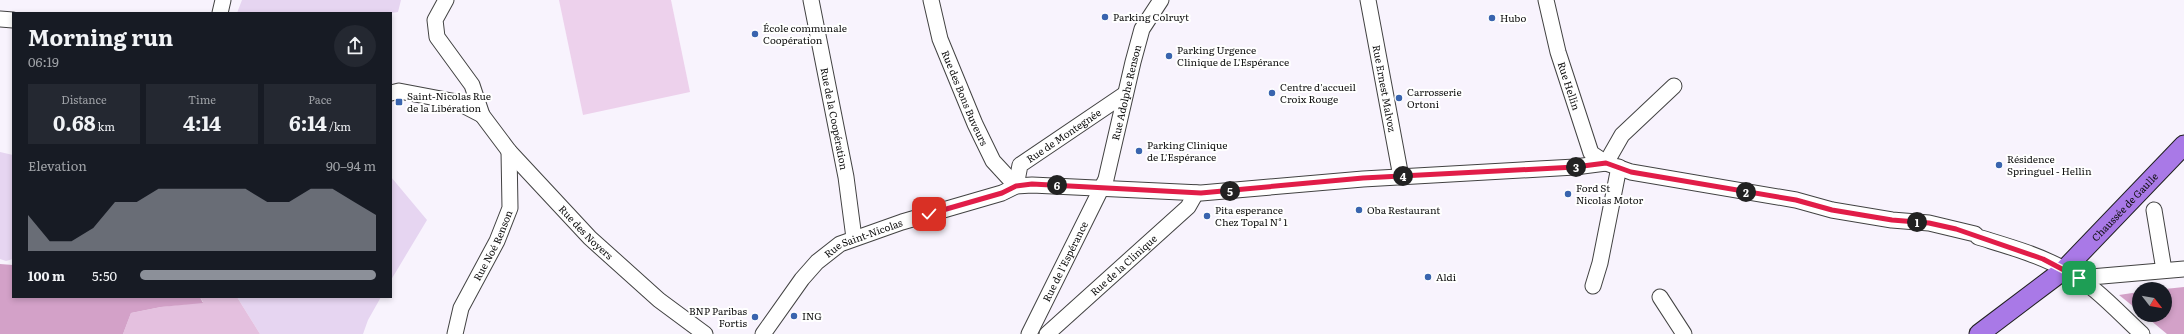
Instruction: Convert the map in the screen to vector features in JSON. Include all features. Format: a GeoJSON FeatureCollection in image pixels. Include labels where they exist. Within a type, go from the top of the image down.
{"type":"FeatureCollection","features":[{"type":"Feature","properties":{"kind":"main road","name":"Chaussée de Gaulle"},"geometry":{"type":"LineString","coordinates":[[1979,334],[2072,274],[2184,145]]}},
{"type":"Feature","properties":{"kind":"street"},"geometry":{"type":"LineString","coordinates":[[220,12],[223,0]]}},
{"type":"Feature","properties":{"kind":"street"},"geometry":{"type":"LineString","coordinates":[[446,0],[435,20],[437,37],[472,85],[482,115]]}},
{"type":"Feature","properties":{"kind":"street","name":"Rue de la Coopération"},"geometry":{"type":"LineString","coordinates":[[811,0],[846,177],[854,238]]}},
{"type":"Feature","properties":{"kind":"street","name":"Rue des Bons Buveurs"},"geometry":{"type":"LineString","coordinates":[[931,0],[940,39],[975,124],[993,161],[1016,186]]}},
{"type":"Feature","properties":{"kind":"street","name":"Rue Adolphe Renson"},"geometry":{"type":"LineString","coordinates":[[1102,188],[1106,179],[1125,94],[1142,29],[1160,0]]}},
{"type":"Feature","properties":{"kind":"street","name":"Rue Ernest Malvoz"},"geometry":{"type":"LineString","coordinates":[[1368,0],[1401,177]]}},
{"type":"Feature","properties":{"kind":"street","name":"Rue Hellin"},"geometry":{"type":"LineString","coordinates":[[1546,0],[1558,52],[1591,153],[1612,165]]}},
{"type":"Feature","properties":{"kind":"street"},"geometry":{"type":"LineString","coordinates":[[0,19],[12,20]]}},
{"type":"Feature","properties":{"kind":"street"},"geometry":{"type":"LineString","coordinates":[[1593,286],[1600,263],[1612,165],[1622,135],[1674,86]]}},
{"type":"Feature","properties":{"kind":"street"},"geometry":{"type":"LineString","coordinates":[[392,93],[399,91],[457,102],[482,115]]}},
{"type":"Feature","properties":{"kind":"street","name":"Rue de Montegnée"},"geometry":{"type":"LineString","coordinates":[[1016,186],[1020,165],[1125,94]]}},
{"type":"Feature","properties":{"kind":"street","name":"Rue des Noyers"},"geometry":{"type":"LineString","coordinates":[[482,115],[509,151],[590,238],[659,300],[705,334]]}},
{"type":"Feature","properties":{"kind":"street","name":"Rue Noé Renson"},"geometry":{"type":"LineString","coordinates":[[455,334],[461,308],[497,241],[510,208],[509,151]]}},
{"type":"Feature","properties":{"kind":"street","name":"Rue Saint-Nicolas"},"geometry":{"type":"LineString","coordinates":[[763,334],[796,286],[817,262],[830,250],[854,238],[1002,193],[1016,186],[1032,184],[1196,193],[1401,177],[1612,165],[1631,172],[1796,200],[1832,210],[1892,220],[1929,223],[1956,229],[2043,259],[2072,274]]}},
{"type":"Feature","properties":{"kind":"street","name":"Rue de l'Espérance"},"geometry":{"type":"LineString","coordinates":[[1029,334],[1102,188]]}},
{"type":"Feature","properties":{"kind":"street","name":"Rue de la Clinique"},"geometry":{"type":"LineString","coordinates":[[1047,334],[1188,207],[1196,193]]}},
{"type":"Feature","properties":{"kind":"street"},"geometry":{"type":"LineString","coordinates":[[2154,210],[2164,270]]}},
{"type":"Feature","properties":{"kind":"street"},"geometry":{"type":"LineString","coordinates":[[2072,274],[2184,268]]}},
{"type":"Feature","properties":{"kind":"street"},"geometry":{"type":"LineString","coordinates":[[2072,274],[2142,334]]}},
{"type":"Feature","properties":{"kind":"street"},"geometry":{"type":"LineString","coordinates":[[1660,297],[1684,334]]}},
{"type":"Feature","properties":{"kind":"shaded area"},"geometry":{"type":"Polygon","coordinates":[[[242,0],[401,0],[398,12],[392,13],[237,12],[242,0]]]}},
{"type":"Feature","properties":{"kind":"shaded area"},"geometry":{"type":"Polygon","coordinates":[[[559,0],[671,0],[690,92],[583,115],[559,0]]]}},
{"type":"Feature","properties":{"kind":"shaded area"},"geometry":{"type":"Polygon","coordinates":[[[0,152],[12,155],[12,259],[6,261],[0,259],[0,152]]]}},
{"type":"Feature","properties":{"kind":"shaded area"},"geometry":{"type":"Polygon","coordinates":[[[392,178],[427,220],[392,278],[392,178]]]}},
{"type":"Feature","properties":{"kind":"shaded area"},"geometry":{"type":"Polygon","coordinates":[[[0,264],[12,265],[12,298],[200,298],[203,303],[161,307],[131,313],[123,334],[0,334],[0,264]]]}},
{"type":"Feature","properties":{"kind":"shaded area"},"geometry":{"type":"Polygon","coordinates":[[[2184,287],[2184,334],[2167,334],[2152,322],[2172,322],[2172,288],[2184,287]]]}},
{"type":"Feature","properties":{"kind":"shaded area"},"geometry":{"type":"Polygon","coordinates":[[[2132,293],[2132,305],[2119,295],[2132,293]]]}},
{"type":"Feature","properties":{"kind":"shaded area"},"geometry":{"type":"Polygon","coordinates":[[[201,298],[238,298],[260,334],[123,334],[131,313],[161,307],[203,302],[201,298]]]}},
{"type":"Feature","properties":{"kind":"shaded area"},"geometry":{"type":"Polygon","coordinates":[[[238,298],[380,298],[368,320],[363,334],[260,334],[238,298]]]}},
{"type":"Feature","properties":{"kind":"place","name":"Parking Colruyt"},"geometry":{"type":"Point","coordinates":[1105,17]}},
{"type":"Feature","properties":{"kind":"place","name":"Hubo"},"geometry":{"type":"Point","coordinates":[1492,18]}},
{"type":"Feature","properties":{"kind":"place","name":"École communale Coopération"},"geometry":{"type":"Point","coordinates":[755,34]}},
{"type":"Feature","properties":{"kind":"place","name":"Parking Urgence Clinique de L'Espérance"},"geometry":{"type":"Point","coordinates":[1169,56]}},
{"type":"Feature","properties":{"kind":"place","name":"Centre d'accueil Croix Rouge"},"geometry":{"type":"Point","coordinates":[1272,93]}},
{"type":"Feature","properties":{"kind":"place","name":"Carrosserie Ortoni"},"geometry":{"type":"Point","coordinates":[1399,98]}},
{"type":"Feature","properties":{"kind":"place","name":"Saint-Nicolas Rue de la Libération"},"geometry":{"type":"Point","coordinates":[399,102]}},
{"type":"Feature","properties":{"kind":"place","name":"Parking Clinique de L'Espérance"},"geometry":{"type":"Point","coordinates":[1139,151]}},
{"type":"Feature","properties":{"kind":"place","name":"Résidence Springuel - Hellin"},"geometry":{"type":"Point","coordinates":[1999,165]}},
{"type":"Feature","properties":{"kind":"place","name":"Ford St Nicolas Motor"},"geometry":{"type":"Point","coordinates":[1568,194]}},
{"type":"Feature","properties":{"kind":"place","name":"Oba Restaurant"},"geometry":{"type":"Point","coordinates":[1359,210]}},
{"type":"Feature","properties":{"kind":"place","name":"Pita esperance Chez Topal N° 1"},"geometry":{"type":"Point","coordinates":[1207,216]}},
{"type":"Feature","properties":{"kind":"place","name":"Aldi"},"geometry":{"type":"Point","coordinates":[1428,277]}},
{"type":"Feature","properties":{"kind":"place","name":"ING"},"geometry":{"type":"Point","coordinates":[794,316]}},
{"type":"Feature","properties":{"kind":"place","name":"BNP Paribas Fortis"},"geometry":{"type":"Point","coordinates":[755,317]}},
{"type":"Feature","properties":{"kind":"route"},"geometry":{"type":"LineString","coordinates":[[929,214],[1002,193],[1016,186],[1032,184],[1177,193],[1201,193],[1363,178],[1575,167],[1606,163],[1631,172],[1796,200],[1832,210],[1892,220],[1929,223],[1956,229],[1975,234],[1978,237],[2043,259],[2065,269],[2079,278]]}}]}
